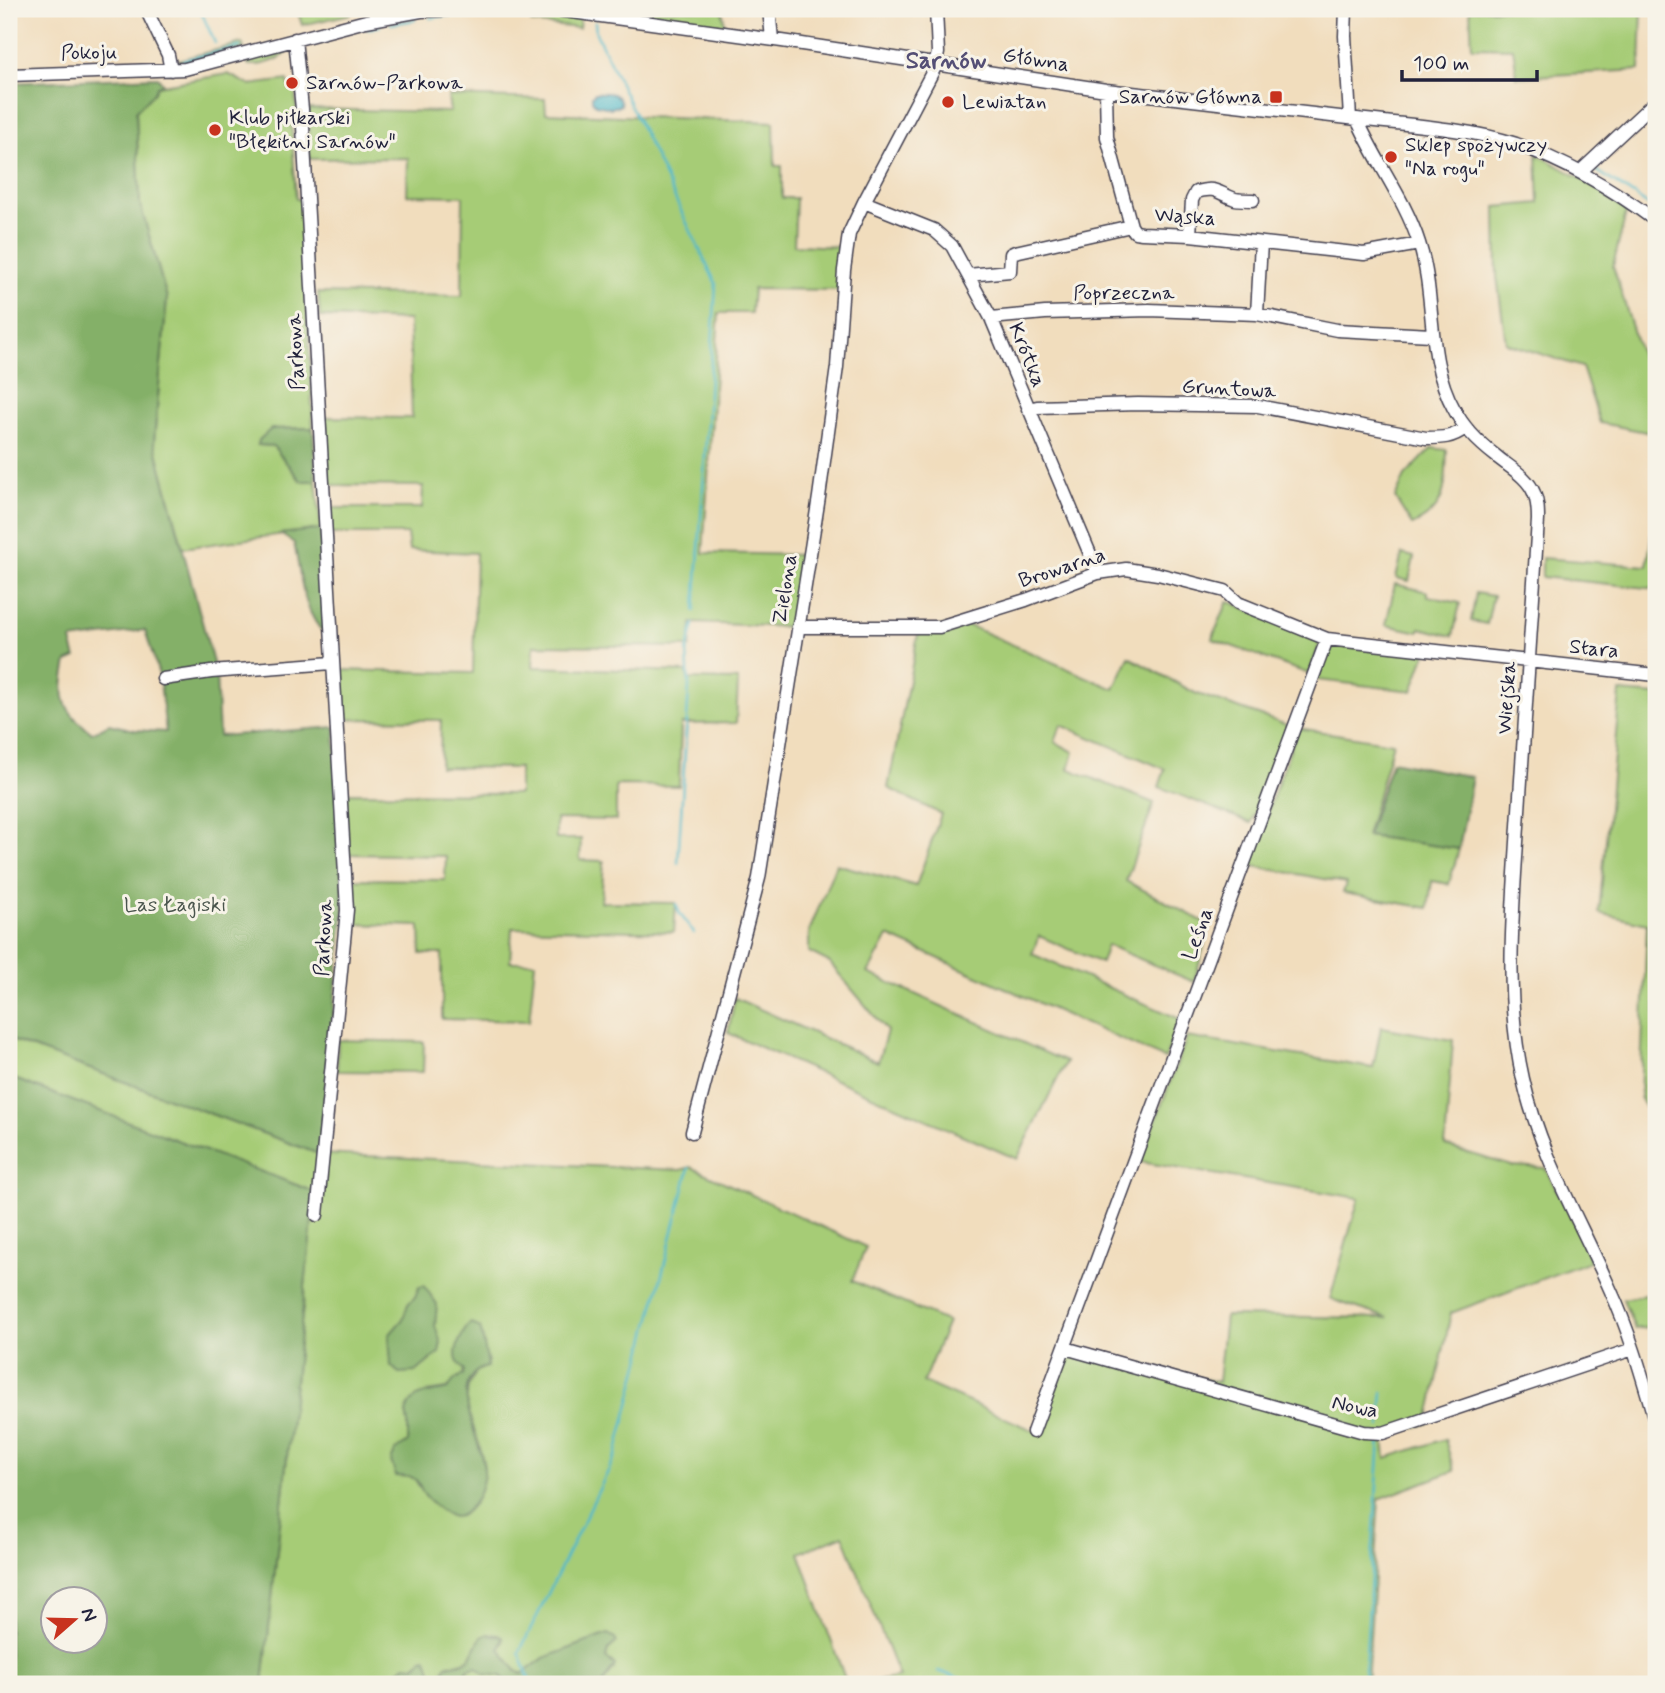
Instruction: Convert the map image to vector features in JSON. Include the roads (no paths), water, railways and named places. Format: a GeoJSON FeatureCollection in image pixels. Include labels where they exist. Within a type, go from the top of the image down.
{"type":"FeatureCollection","features":[{"type":"Feature","properties":{"kind":"street"},"geometry":{"type":"LineString","coordinates":[[146,9],[168,55],[171,70],[202,65],[385,17],[459,9]]}},
{"type":"Feature","properties":{"kind":"street","name":"Główna"},"geometry":{"type":"LineString","coordinates":[[550,9],[772,39],[1106,90],[1457,132],[1513,143],[1581,172],[1656,221]]}},
{"type":"Feature","properties":{"kind":"street"},"geometry":{"type":"LineString","coordinates":[[769,9],[772,39]]}},
{"type":"Feature","properties":{"kind":"street"},"geometry":{"type":"LineString","coordinates":[[936,9],[936,63]]}},
{"type":"Feature","properties":{"kind":"street","name":"Wiejska"},"geometry":{"type":"LineString","coordinates":[[1346,9],[1345,36],[1353,119],[1406,212],[1419,244],[1427,284],[1434,355],[1446,393],[1465,428],[1525,480],[1537,500],[1512,962],[1512,1012],[1518,1056],[1540,1139],[1612,1293],[1656,1424]]}},
{"type":"Feature","properties":{"kind":"street","name":"Parkowa"},"geometry":{"type":"LineString","coordinates":[[295,39],[303,123],[347,910],[317,1215]]}},
{"type":"Feature","properties":{"kind":"street","name":"Zielona"},"geometry":{"type":"LineString","coordinates":[[692,1132],[759,878],[837,367],[849,234],[936,63]]}},
{"type":"Feature","properties":{"kind":"street","name":"Pokoju"},"geometry":{"type":"LineString","coordinates":[[9,75],[171,70]]}},
{"type":"Feature","properties":{"kind":"street"},"geometry":{"type":"LineString","coordinates":[[1106,90],[1107,136],[1131,226]]}},
{"type":"Feature","properties":{"kind":"street"},"geometry":{"type":"LineString","coordinates":[[1581,172],[1656,101]]}},
{"type":"Feature","properties":{"kind":"street"},"geometry":{"type":"LineString","coordinates":[[1190,235],[1192,200],[1196,192],[1210,188],[1236,200],[1253,200]]}},
{"type":"Feature","properties":{"kind":"street","name":"Krótka"},"geometry":{"type":"LineString","coordinates":[[864,202],[941,234],[952,246],[992,318],[1098,573]]}},
{"type":"Feature","properties":{"kind":"street","name":"Wąska"},"geometry":{"type":"LineString","coordinates":[[968,275],[1010,271],[1011,254],[1015,252],[1131,226],[1135,232],[1142,233],[1190,235],[1364,254],[1419,244]]}},
{"type":"Feature","properties":{"kind":"street"},"geometry":{"type":"LineString","coordinates":[[1257,314],[1261,243]]}},
{"type":"Feature","properties":{"kind":"street","name":"Poprzeczna"},"geometry":{"type":"LineString","coordinates":[[992,318],[1045,313],[1149,310],[1257,314],[1336,330],[1431,334]]}},
{"type":"Feature","properties":{"kind":"street","name":"Gruntowa"},"geometry":{"type":"LineString","coordinates":[[1028,409],[1138,404],[1250,405],[1426,438],[1444,438],[1458,434],[1465,428]]}},
{"type":"Feature","properties":{"kind":"street","name":"Browarna"},"geometry":{"type":"LineString","coordinates":[[798,627],[939,627],[1116,569],[1141,570],[1225,591],[1238,603],[1327,639]]}},
{"type":"Feature","properties":{"kind":"street"},"geometry":{"type":"LineString","coordinates":[[1327,639],[1528,661]]}},
{"type":"Feature","properties":{"kind":"street","name":"Leśna"},"geometry":{"type":"LineString","coordinates":[[1033,1432],[1327,639]]}},
{"type":"Feature","properties":{"kind":"street","name":"Stara"},"geometry":{"type":"LineString","coordinates":[[1528,661],[1656,675]]}},
{"type":"Feature","properties":{"kind":"street"},"geometry":{"type":"LineString","coordinates":[[163,679],[211,672],[332,663]]}},
{"type":"Feature","properties":{"kind":"street","name":"Nowa"},"geometry":{"type":"LineString","coordinates":[[1065,1348],[1364,1432],[1383,1433],[1633,1349]]}},
{"type":"Feature","properties":{"kind":"water"},"geometry":{"type":"Polygon","coordinates":[[[595,93],[615,95],[621,105],[611,108],[596,105],[592,100],[595,93]]]}},
{"type":"Feature","properties":{"kind":"waterway"},"geometry":{"type":"LineString","coordinates":[[200,9],[215,43]]}},
{"type":"Feature","properties":{"kind":"waterway"},"geometry":{"type":"LineString","coordinates":[[430,18],[452,15]]}},
{"type":"Feature","properties":{"kind":"waterway"},"geometry":{"type":"LineString","coordinates":[[391,24],[415,20]]}},
{"type":"Feature","properties":{"kind":"waterway"},"geometry":{"type":"LineString","coordinates":[[595,22],[596,33],[716,284],[695,611]]}},
{"type":"Feature","properties":{"kind":"waterway"},"geometry":{"type":"LineString","coordinates":[[367,29],[380,26]]}},
{"type":"Feature","properties":{"kind":"waterway"},"geometry":{"type":"LineString","coordinates":[[183,60],[240,47]]}},
{"type":"Feature","properties":{"kind":"waterway"},"geometry":{"type":"LineString","coordinates":[[1593,168],[1656,210]]}},
{"type":"Feature","properties":{"kind":"waterway"},"geometry":{"type":"LineString","coordinates":[[678,863],[689,686],[687,652],[694,624]]}},
{"type":"Feature","properties":{"kind":"waterway"},"geometry":{"type":"LineString","coordinates":[[676,904],[694,933]]}},
{"type":"Feature","properties":{"kind":"waterway"},"geometry":{"type":"LineString","coordinates":[[521,1657],[519,1653],[616,1455],[689,1168]]}},
{"type":"Feature","properties":{"kind":"waterway"},"geometry":{"type":"LineString","coordinates":[[9,1195],[16,1190]]}},
{"type":"Feature","properties":{"kind":"waterway"},"geometry":{"type":"LineString","coordinates":[[1380,1427],[1383,1392]]}},
{"type":"Feature","properties":{"kind":"waterway"},"geometry":{"type":"LineString","coordinates":[[1364,1684],[1380,1438]]}},
{"type":"Feature","properties":{"kind":"waterway"},"geometry":{"type":"LineString","coordinates":[[522,1660],[531,1684]]}},
{"type":"Feature","properties":{"kind":"waterway"},"geometry":{"type":"LineString","coordinates":[[938,1671],[975,1684]]}},
{"type":"Feature","properties":{"kind":"place","name":"Sarnów-Parkowa"},"geometry":{"type":"Point","coordinates":[292,83]}},
{"type":"Feature","properties":{"kind":"place","name":"Sarnów Główna"},"geometry":{"type":"Point","coordinates":[1276,97]}},
{"type":"Feature","properties":{"kind":"place","name":"Lewiatan"},"geometry":{"type":"Point","coordinates":[948,102]}},
{"type":"Feature","properties":{"kind":"place","name":"Klub piłkarski \"Błękitni Sarnów\""},"geometry":{"type":"Point","coordinates":[215,130]}},
{"type":"Feature","properties":{"kind":"place","name":"Sklep spożywczy \"Na rogu\""},"geometry":{"type":"Point","coordinates":[1391,157]}},
{"type":"Feature","properties":{"kind":"district","name":"Sarnów"},"geometry":{"type":"Point","coordinates":[946,61]}},
{"type":"Feature","properties":{"kind":"park label","name":"Las Łagiski"},"geometry":{"type":"Point","coordinates":[175,905]}}]}
